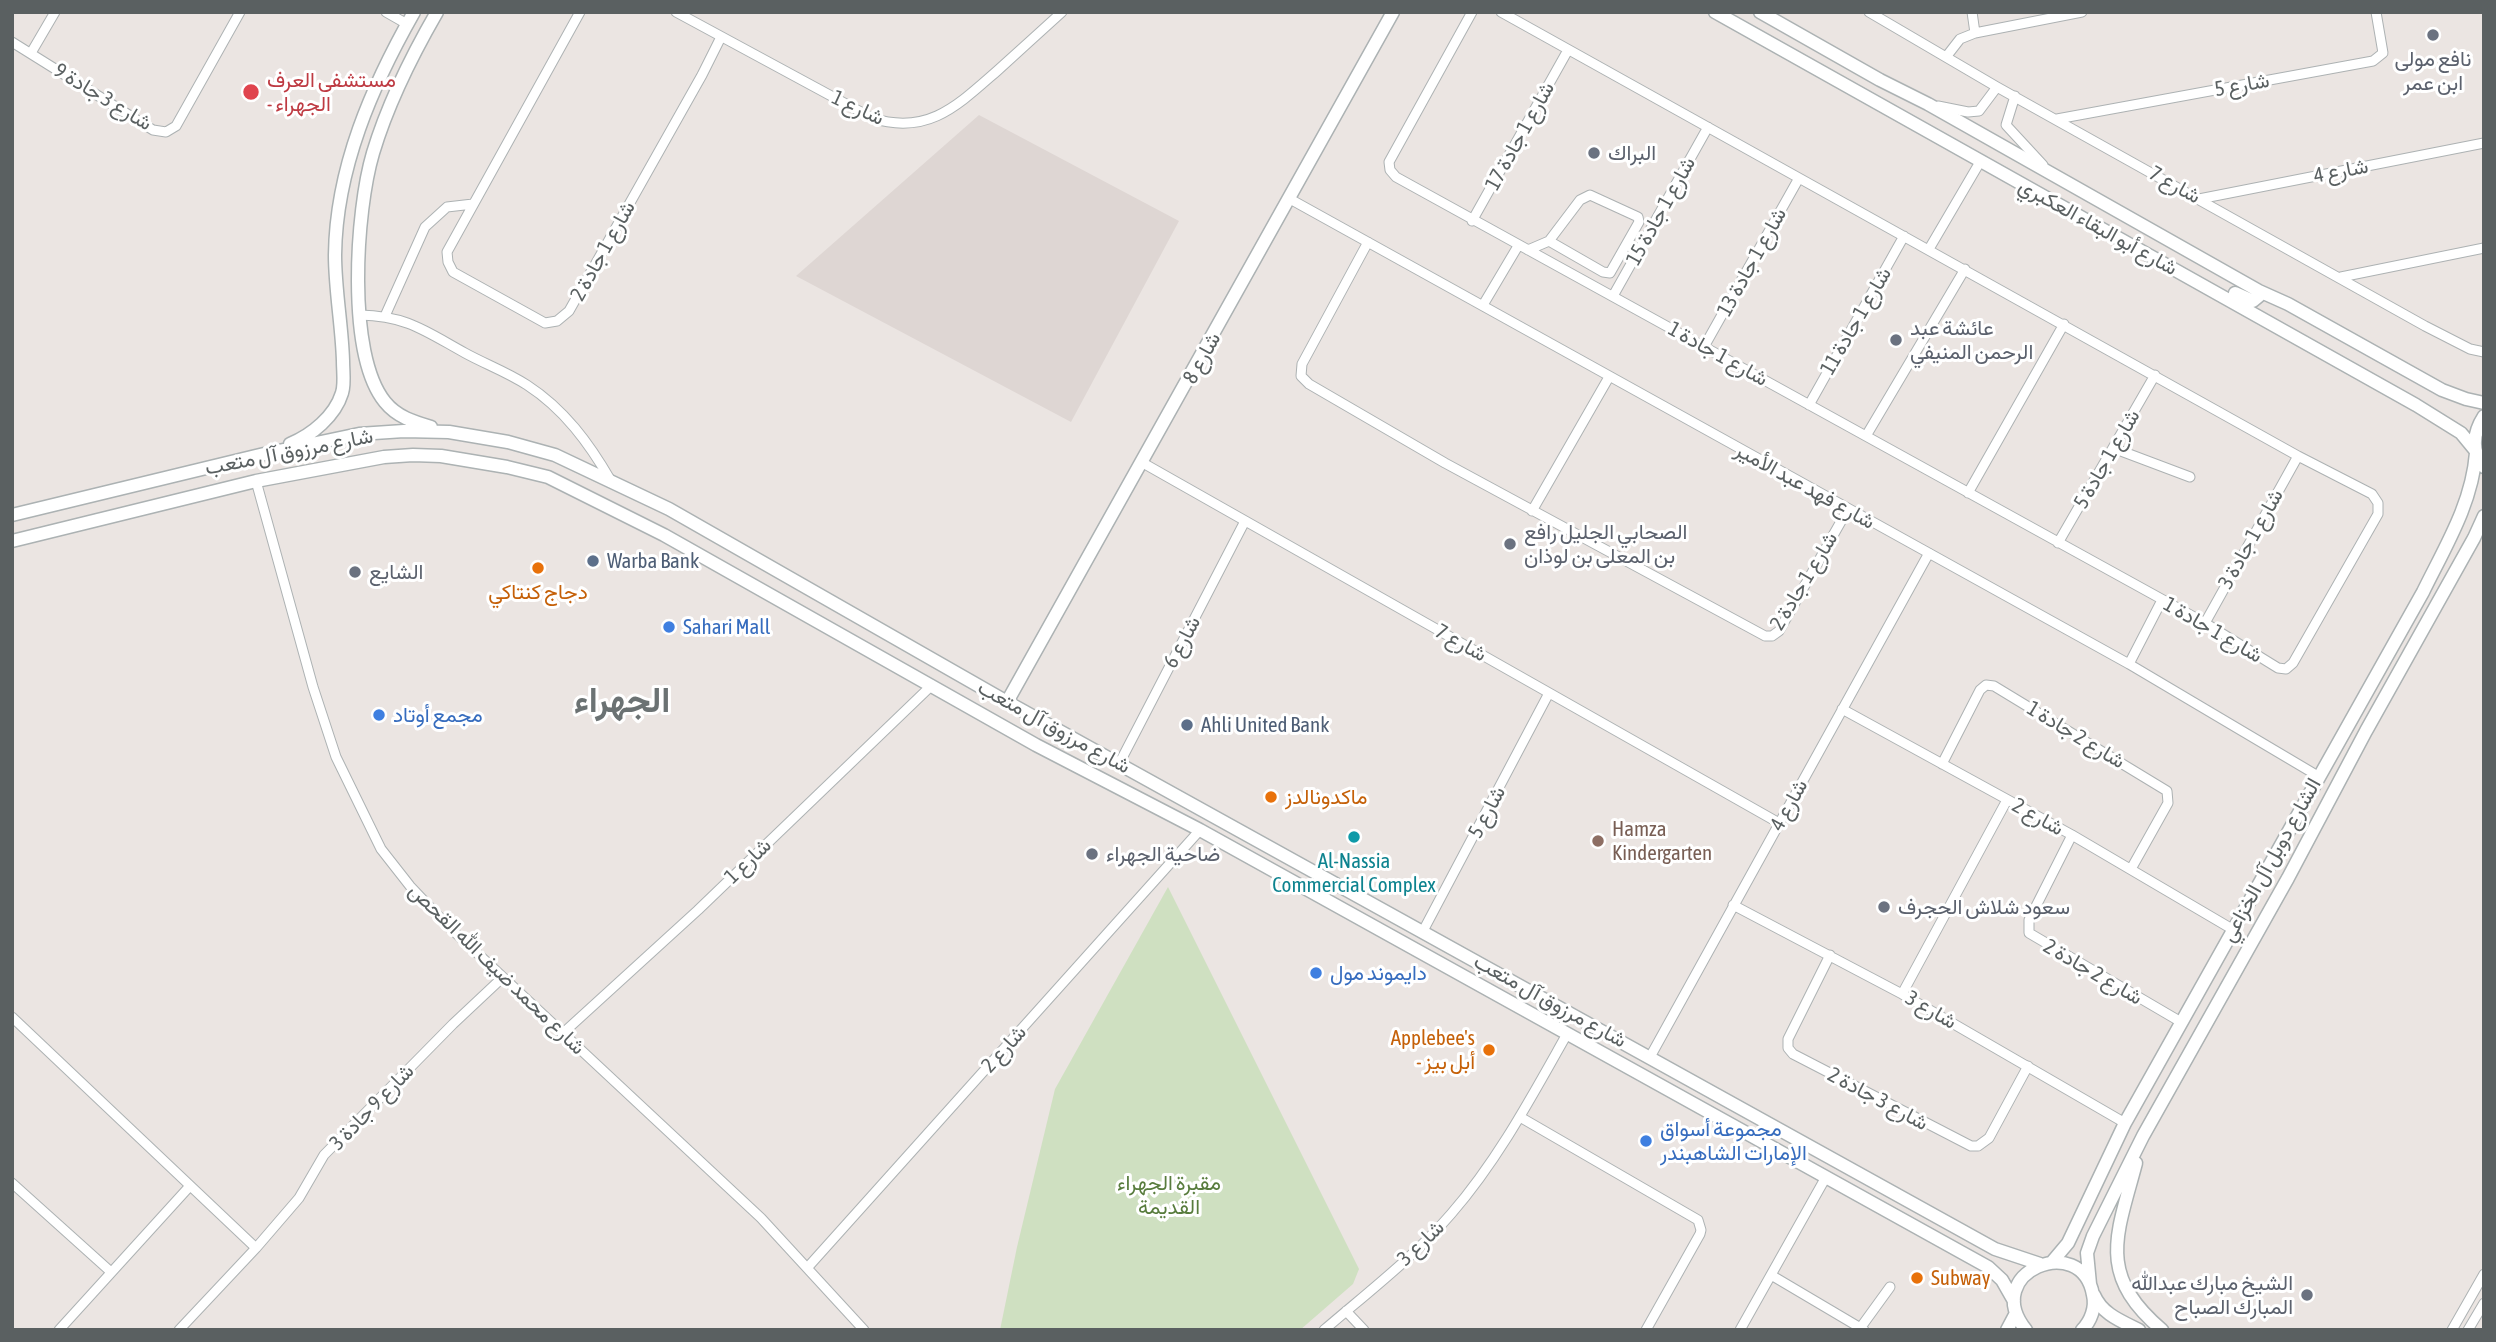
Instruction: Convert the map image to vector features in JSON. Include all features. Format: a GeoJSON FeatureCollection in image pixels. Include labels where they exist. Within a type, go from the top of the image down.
{"type":"FeatureCollection","features":[{"type":"Feature","properties":{"kind":"main road"},"geometry":{"type":"LineString","coordinates":[[437,12],[390,103],[373,154],[363,200],[358,251],[360,315],[364,344],[370,372],[386,404],[412,421],[449,432]]}},
{"type":"Feature","properties":{"kind":"main road","name":"شارع 8"},"geometry":{"type":"LineString","coordinates":[[1007,702],[1393,12]]}},
{"type":"Feature","properties":{"kind":"main road","name":"شارع أبو البقاء العكبري"},"geometry":{"type":"LineString","coordinates":[[1715,12],[2416,405],[2460,433],[2484,467]]}},
{"type":"Feature","properties":{"kind":"main road","name":"شارع أبو البقاء العكبري"},"geometry":{"type":"LineString","coordinates":[[1760,12],[2259,291],[2288,304],[2442,390],[2484,403]]}},
{"type":"Feature","properties":{"kind":"main road"},"geometry":{"type":"LineString","coordinates":[[264,454],[294,443],[332,414],[344,390],[335,256],[339,202],[367,106],[410,18]]}},
{"type":"Feature","properties":{"kind":"main road"},"geometry":{"type":"LineString","coordinates":[[1767,42],[1769,33],[1777,31],[1861,75],[1881,80]]}},
{"type":"Feature","properties":{"kind":"main road"},"geometry":{"type":"LineString","coordinates":[[2137,249],[2154,249],[2248,300],[2256,299],[2259,291]]}},
{"type":"Feature","properties":{"kind":"main road"},"geometry":{"type":"LineString","coordinates":[[342,347],[357,352],[364,344]]}},
{"type":"Feature","properties":{"kind":"main road","name":"الشارع دوبل آل الخزاعي"},"geometry":{"type":"LineString","coordinates":[[2007,1330],[2019,1283],[2032,1269],[2046,1263],[2068,1243],[2125,1124],[2267,866],[2423,592],[2458,521],[2472,484],[2474,439],[2484,416]]}},
{"type":"Feature","properties":{"kind":"main road","name":"شارع مرزوق آل متعب"},"geometry":{"type":"LineString","coordinates":[[12,515],[264,454],[359,434],[449,432],[508,442],[555,455],[713,534],[1007,702],[1995,1249],[2046,1263],[2070,1265],[2085,1276],[2092,1289]]}},
{"type":"Feature","properties":{"kind":"main road","name":"شارع مرزوق آل متعب"},"geometry":{"type":"LineString","coordinates":[[12,541],[256,481],[354,461],[413,454],[441,456],[548,477],[664,535],[1036,745],[1200,830],[1988,1267],[2002,1280],[2026,1330]]}},
{"type":"Feature","properties":{"kind":"main road","name":"الشارع دوبل آل الخزاعي"},"geometry":{"type":"LineString","coordinates":[[2082,1330],[2091,1315],[2092,1289],[2087,1253],[2093,1236],[2143,1136],[2304,850],[2484,516]]}},
{"type":"Feature","properties":{"kind":"main road"},"geometry":{"type":"LineString","coordinates":[[2283,839],[2288,849],[2304,850]]}},
{"type":"Feature","properties":{"kind":"main road"},"geometry":{"type":"LineString","coordinates":[[1291,880],[1299,876],[1302,863]]}},
{"type":"Feature","properties":{"kind":"main road"},"geometry":{"type":"LineString","coordinates":[[2267,866],[2283,866],[2288,878]]}},
{"type":"Feature","properties":{"kind":"main road"},"geometry":{"type":"LineString","coordinates":[[1318,895],[1318,886],[1330,879]]}},
{"type":"Feature","properties":{"kind":"main road"},"geometry":{"type":"LineString","coordinates":[[1667,1089],[1676,1086],[1678,1072]]}},
{"type":"Feature","properties":{"kind":"main road"},"geometry":{"type":"LineString","coordinates":[[1695,1105],[1699,1092],[1707,1088]]}},
{"type":"Feature","properties":{"kind":"main road"},"geometry":{"type":"LineString","coordinates":[[2143,1136],[2118,1232],[2117,1256],[2126,1290],[2149,1319],[2162,1330]]}},
{"type":"Feature","properties":{"kind":"main road"},"geometry":{"type":"LineString","coordinates":[[2092,1289],[2102,1309],[2139,1330]]}},
{"type":"Feature","properties":{"kind":"street","name":"شارع 3 جادة 9"},"geometry":{"type":"LineString","coordinates":[[55,12],[31,53],[153,130],[166,132],[176,126],[240,12]]}},
{"type":"Feature","properties":{"kind":"street"},"geometry":{"type":"LineString","coordinates":[[386,12],[410,18]]}},
{"type":"Feature","properties":{"kind":"street","name":"شارع 1 جادة 2"},"geometry":{"type":"LineString","coordinates":[[580,12],[449,246],[448,262],[453,272],[545,323],[562,319],[569,311],[721,37]]}},
{"type":"Feature","properties":{"kind":"street","name":"شارع 1"},"geometry":{"type":"LineString","coordinates":[[676,12],[872,118],[886,123],[911,124],[933,119],[959,104],[1060,13]]}},
{"type":"Feature","properties":{"kind":"street","name":"شارع 1 جادة 1"},"geometry":{"type":"LineString","coordinates":[[1472,12],[1389,162],[1388,166],[1396,177],[2205,623],[2277,668],[2291,667],[2378,514],[2378,503],[2372,495],[1501,12]]}},
{"type":"Feature","properties":{"kind":"street","name":"شارع 7"},"geometry":{"type":"LineString","coordinates":[[1869,12],[1997,87],[2425,326],[2470,349],[2484,352]]}},
{"type":"Feature","properties":{"kind":"street"},"geometry":{"type":"LineString","coordinates":[[1972,12],[1976,33]]}},
{"type":"Feature","properties":{"kind":"street"},"geometry":{"type":"LineString","coordinates":[[1946,57],[1961,39],[1976,33],[2081,12]]}},
{"type":"Feature","properties":{"kind":"street","name":"شارع 5"},"geometry":{"type":"LineString","coordinates":[[2057,119],[2373,61],[2383,53],[2376,12]]}},
{"type":"Feature","properties":{"kind":"street"},"geometry":{"type":"LineString","coordinates":[[12,43],[31,53]]}},
{"type":"Feature","properties":{"kind":"street","name":"شارع 1 جادة 17"},"geometry":{"type":"LineString","coordinates":[[1472,221],[1568,50]]}},
{"type":"Feature","properties":{"kind":"street"},"geometry":{"type":"LineString","coordinates":[[1928,104],[1968,112],[1979,111],[1997,87]]}},
{"type":"Feature","properties":{"kind":"street"},"geometry":{"type":"LineString","coordinates":[[2015,96],[2006,125],[2052,173]]}},
{"type":"Feature","properties":{"kind":"street","name":"شارع 1 جادة 15"},"geometry":{"type":"LineString","coordinates":[[1614,296],[1708,127]]}},
{"type":"Feature","properties":{"kind":"street","name":"شارع 4"},"geometry":{"type":"LineString","coordinates":[[2199,199],[2484,143]]}},
{"type":"Feature","properties":{"kind":"street"},"geometry":{"type":"LineString","coordinates":[[1929,249],[1980,162]]}},
{"type":"Feature","properties":{"kind":"street","name":"شارع 1 جادة 13"},"geometry":{"type":"LineString","coordinates":[[1704,345],[1799,178]]}},
{"type":"Feature","properties":{"kind":"street"},"geometry":{"type":"LineString","coordinates":[[1528,250],[1549,242],[1580,200],[1590,195],[1629,212],[1637,217],[1639,222],[1610,273],[1603,272],[1549,242]]}},
{"type":"Feature","properties":{"kind":"street","name":"شارع فهد عبد الأمير"},"geometry":{"type":"LineString","coordinates":[[1290,199],[2129,664],[2318,776]]}},
{"type":"Feature","properties":{"kind":"street"},"geometry":{"type":"LineString","coordinates":[[385,316],[425,227],[446,207],[473,204]]}},
{"type":"Feature","properties":{"kind":"street","name":"شارع 1 جادة 11"},"geometry":{"type":"LineString","coordinates":[[1808,405],[1904,236]]}},
{"type":"Feature","properties":{"kind":"street","name":"شارع 1 جادة 2"},"geometry":{"type":"LineString","coordinates":[[1368,242],[1302,364],[1301,376],[1310,384],[1532,511],[1769,637],[1779,631],[1847,509]]}},
{"type":"Feature","properties":{"kind":"street"},"geometry":{"type":"LineString","coordinates":[[1483,305],[1518,246]]}},
{"type":"Feature","properties":{"kind":"street"},"geometry":{"type":"LineString","coordinates":[[2341,277],[2484,248]]}},
{"type":"Feature","properties":{"kind":"street"},"geometry":{"type":"LineString","coordinates":[[1866,436],[1965,269]]}},
{"type":"Feature","properties":{"kind":"street"},"geometry":{"type":"LineString","coordinates":[[360,315],[385,316],[412,324],[526,385],[558,408],[593,450],[611,481]]}},
{"type":"Feature","properties":{"kind":"street"},"geometry":{"type":"LineString","coordinates":[[1968,493],[2064,324]]}},
{"type":"Feature","properties":{"kind":"street","name":"شارع 1 جادة 5"},"geometry":{"type":"LineString","coordinates":[[2058,543],[2155,375]]}},
{"type":"Feature","properties":{"kind":"street"},"geometry":{"type":"LineString","coordinates":[[1532,511],[1608,377]]}},
{"type":"Feature","properties":{"kind":"street"},"geometry":{"type":"LineString","coordinates":[[2113,448],[2190,477]]}},
{"type":"Feature","properties":{"kind":"street","name":"شارع 1 جادة 3"},"geometry":{"type":"LineString","coordinates":[[2205,623],[2298,456]]}},
{"type":"Feature","properties":{"kind":"street","name":"شارع 7"},"geometry":{"type":"LineString","coordinates":[[1143,463],[1779,824]]}},
{"type":"Feature","properties":{"kind":"street","name":"شارع محمد ضيف الله القحص"},"geometry":{"type":"LineString","coordinates":[[256,481],[313,687],[336,757],[382,849],[410,886],[502,978],[761,1218],[864,1330]]}},
{"type":"Feature","properties":{"kind":"street","name":"شارع 6"},"geometry":{"type":"LineString","coordinates":[[1119,764],[1245,521]]}},
{"type":"Feature","properties":{"kind":"street","name":"شارع 4"},"geometry":{"type":"LineString","coordinates":[[1650,1057],[1929,553]]}},
{"type":"Feature","properties":{"kind":"street"},"geometry":{"type":"LineString","coordinates":[[2129,664],[2162,600]]}},
{"type":"Feature","properties":{"kind":"street","name":"شارع 1"},"geometry":{"type":"LineString","coordinates":[[562,1034],[698,910],[932,685]]}},
{"type":"Feature","properties":{"kind":"street","name":"شارع 2 جادة 1"},"geometry":{"type":"LineString","coordinates":[[1942,764],[1980,690],[1986,685],[1994,686],[2167,791],[2168,803],[2131,869]]}},
{"type":"Feature","properties":{"kind":"street","name":"شارع 5"},"geometry":{"type":"LineString","coordinates":[[1423,931],[1549,693]]}},
{"type":"Feature","properties":{"kind":"street","name":"شارع 2"},"geometry":{"type":"LineString","coordinates":[[1842,709],[2072,835],[2232,929]]}},
{"type":"Feature","properties":{"kind":"street"},"geometry":{"type":"LineString","coordinates":[[1902,994],[2007,800]]}},
{"type":"Feature","properties":{"kind":"street","name":"شارع 2"},"geometry":{"type":"LineString","coordinates":[[808,1267],[1200,830]]}},
{"type":"Feature","properties":{"kind":"street","name":"شارع 2 جادة 2"},"geometry":{"type":"LineString","coordinates":[[2072,835],[2029,920],[2029,933],[2181,1022]]}},
{"type":"Feature","properties":{"kind":"street","name":"شارع 3"},"geometry":{"type":"LineString","coordinates":[[1733,905],[1902,994],[2125,1124]]}},
{"type":"Feature","properties":{"kind":"street","name":"شارع 3 جادة 2"},"geometry":{"type":"LineString","coordinates":[[1830,955],[1788,1039],[1788,1048],[1793,1054],[1971,1146],[1978,1146],[1989,1138],[2028,1066]]}},
{"type":"Feature","properties":{"kind":"street","name":"شارع 9 جادة 3"},"geometry":{"type":"LineString","coordinates":[[179,1330],[299,1198],[324,1155],[502,978]]}},
{"type":"Feature","properties":{"kind":"street"},"geometry":{"type":"LineString","coordinates":[[12,1017],[256,1248]]}},
{"type":"Feature","properties":{"kind":"street","name":"شارع 3"},"geometry":{"type":"LineString","coordinates":[[1324,1330],[1451,1215],[1488,1167],[1567,1034]]}},
{"type":"Feature","properties":{"kind":"street"},"geometry":{"type":"LineString","coordinates":[[1520,1117],[1698,1220],[1700,1234],[1646,1330]]}},
{"type":"Feature","properties":{"kind":"street"},"geometry":{"type":"LineString","coordinates":[[1740,1330],[1826,1177]]}},
{"type":"Feature","properties":{"kind":"street"},"geometry":{"type":"LineString","coordinates":[[12,1183],[111,1272]]}},
{"type":"Feature","properties":{"kind":"street"},"geometry":{"type":"LineString","coordinates":[[59,1330],[189,1186]]}},
{"type":"Feature","properties":{"kind":"street"},"geometry":{"type":"LineString","coordinates":[[2452,1330],[2484,1274]]}},
{"type":"Feature","properties":{"kind":"street"},"geometry":{"type":"LineString","coordinates":[[1771,1275],[1863,1328],[1890,1287]]}},
{"type":"Feature","properties":{"kind":"street"},"geometry":{"type":"LineString","coordinates":[[2468,1330],[2484,1303]]}},
{"type":"Feature","properties":{"kind":"street"},"geometry":{"type":"LineString","coordinates":[[1346,1311],[1364,1330]]}},
{"type":"Feature","properties":{"kind":"shaded area"},"geometry":{"type":"Polygon","coordinates":[[[979,115],[1179,221],[1071,422],[796,276],[979,115]]]}},
{"type":"Feature","properties":{"kind":"green space","name":"مقبرة الجهراء القديمة"},"geometry":{"type":"Polygon","coordinates":[[[1168,887],[1359,1269],[1353,1284],[1300,1330],[1000,1330],[1055,1089],[1168,887]]]}},
{"type":"Feature","properties":{"kind":"place","name":"نافع مولى ابن عمر"},"geometry":{"type":"Point","coordinates":[2433,35]}},
{"type":"Feature","properties":{"kind":"place","name":"مستشفى العرف - الجهراء"},"geometry":{"type":"Point","coordinates":[251,92]}},
{"type":"Feature","properties":{"kind":"place","name":"البراك"},"geometry":{"type":"Point","coordinates":[1594,153]}},
{"type":"Feature","properties":{"kind":"place","name":"عائشة عبد الرحمن المنيفي"},"geometry":{"type":"Point","coordinates":[1896,340]}},
{"type":"Feature","properties":{"kind":"place","name":"الصحابي الجليل رافع بن المعلى بن لوذان"},"geometry":{"type":"Point","coordinates":[1510,544]}},
{"type":"Feature","properties":{"kind":"place","name":"Warba Bank"},"geometry":{"type":"Point","coordinates":[593,561]}},
{"type":"Feature","properties":{"kind":"place","name":"دجاج كنتاكي"},"geometry":{"type":"Point","coordinates":[538,568]}},
{"type":"Feature","properties":{"kind":"place","name":"الشايع"},"geometry":{"type":"Point","coordinates":[355,572]}},
{"type":"Feature","properties":{"kind":"place","name":"Sahari Mall"},"geometry":{"type":"Point","coordinates":[669,627]}},
{"type":"Feature","properties":{"kind":"place","name":"مجمع أوتاد"},"geometry":{"type":"Point","coordinates":[379,715]}},
{"type":"Feature","properties":{"kind":"place","name":"Ahli United Bank"},"geometry":{"type":"Point","coordinates":[1187,725]}},
{"type":"Feature","properties":{"kind":"place","name":"ماكدونالدز"},"geometry":{"type":"Point","coordinates":[1271,797]}},
{"type":"Feature","properties":{"kind":"place","name":"Al-Nassia Commercial Complex"},"geometry":{"type":"Point","coordinates":[1354,837]}},
{"type":"Feature","properties":{"kind":"place","name":"Hamza Kindergarten"},"geometry":{"type":"Point","coordinates":[1598,841]}},
{"type":"Feature","properties":{"kind":"place","name":"ضاحية الجهراء"},"geometry":{"type":"Point","coordinates":[1092,854]}},
{"type":"Feature","properties":{"kind":"place","name":"سعود شلاش الحجرف"},"geometry":{"type":"Point","coordinates":[1884,907]}},
{"type":"Feature","properties":{"kind":"place","name":"دايموند مول"},"geometry":{"type":"Point","coordinates":[1316,973]}},
{"type":"Feature","properties":{"kind":"place","name":"Applebee's - أبل بيز"},"geometry":{"type":"Point","coordinates":[1489,1050]}},
{"type":"Feature","properties":{"kind":"place","name":"مجموعة أسواق الإمارات الشاهبندر"},"geometry":{"type":"Point","coordinates":[1646,1141]}},
{"type":"Feature","properties":{"kind":"place","name":"Subway"},"geometry":{"type":"Point","coordinates":[1917,1278]}},
{"type":"Feature","properties":{"kind":"place","name":"الشيخ مبارك عبدالله المبارك الصباح"},"geometry":{"type":"Point","coordinates":[2307,1295]}},
{"type":"Feature","properties":{"kind":"district","name":"الجهراء"},"geometry":{"type":"Point","coordinates":[622,701]}}]}
